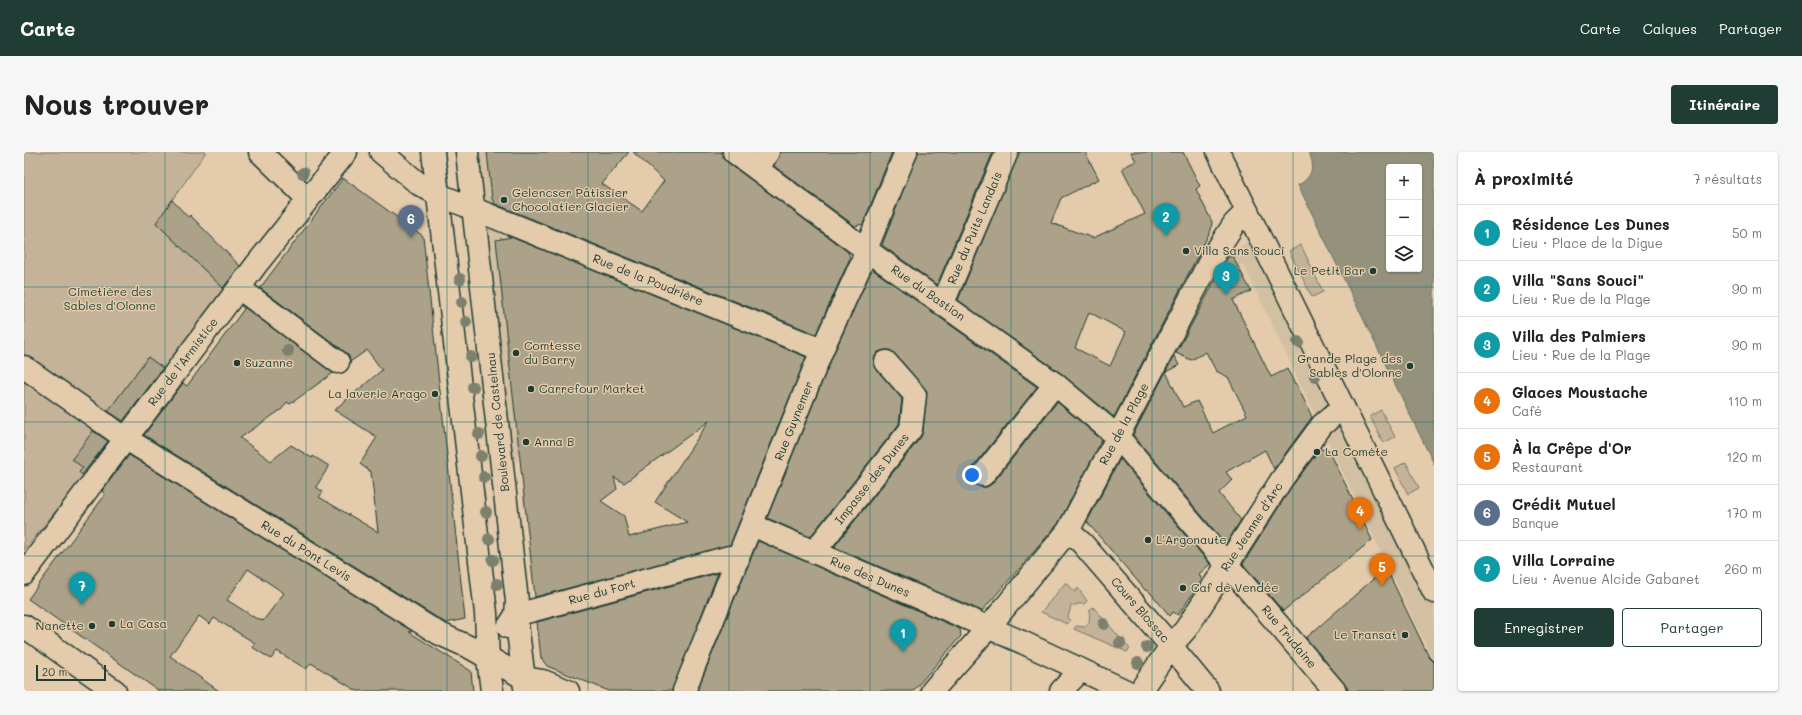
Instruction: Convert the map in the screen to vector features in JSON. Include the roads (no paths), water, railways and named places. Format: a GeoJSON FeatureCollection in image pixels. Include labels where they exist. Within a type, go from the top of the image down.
{"type":"FeatureCollection","features":[{"type":"Feature","properties":{"kind":"street"},"geometry":{"type":"LineString","coordinates":[[260,152],[308,199]]}},
{"type":"Feature","properties":{"kind":"street","name":"Rue de l'Armistice"},"geometry":{"type":"LineString","coordinates":[[24,574],[239,288],[346,152]]}},
{"type":"Feature","properties":{"kind":"street","name":"Rue de la Poudrière"},"geometry":{"type":"LineString","coordinates":[[381,152],[419,184],[437,194],[822,350]]}},
{"type":"Feature","properties":{"kind":"street"},"geometry":{"type":"LineString","coordinates":[[433,152],[485,605],[488,659],[492,691]]}},
{"type":"Feature","properties":{"kind":"street","name":"Boulevard de Castelnau"},"geometry":{"type":"LineString","coordinates":[[467,152],[517,601],[516,615],[525,684]]}},
{"type":"Feature","properties":{"kind":"street","name":"Rue du Bastion"},"geometry":{"type":"LineString","coordinates":[[734,152],[763,160],[866,249],[1055,384],[1118,437]]}},
{"type":"Feature","properties":{"kind":"street","name":"Rue Guynemer"},"geometry":{"type":"LineString","coordinates":[[684,691],[822,350],[863,260],[866,249],[906,152]]}},
{"type":"Feature","properties":{"kind":"street","name":"Rue du Puits Landais"},"geometry":{"type":"LineString","coordinates":[[943,303],[1008,152]]}},
{"type":"Feature","properties":{"kind":"street"},"geometry":{"type":"LineString","coordinates":[[1218,152],[1434,592]]}},
{"type":"Feature","properties":{"kind":"street","name":"Rue de la Plage"},"geometry":{"type":"LineString","coordinates":[[932,691],[988,628],[1068,531],[1210,259],[1234,224],[1247,211]]}},
{"type":"Feature","properties":{"kind":"street"},"geometry":{"type":"LineString","coordinates":[[239,288],[338,362]]}},
{"type":"Feature","properties":{"kind":"street","name":"Impasse des Dunes"},"geometry":{"type":"LineString","coordinates":[[814,552],[911,429],[915,395],[886,362]]}},
{"type":"Feature","properties":{"kind":"street","name":"Rue du Pont Levis"},"geometry":{"type":"LineString","coordinates":[[24,367],[125,438],[438,633],[471,648],[525,684],[543,681],[568,691]]}},
{"type":"Feature","properties":{"kind":"street"},"geometry":{"type":"LineString","coordinates":[[984,475],[1055,384]]}},
{"type":"Feature","properties":{"kind":"street","name":"Rue Jeanne d'Arc"},"geometry":{"type":"LineString","coordinates":[[1140,691],[1186,629],[1286,473],[1322,425],[1343,408]]}},
{"type":"Feature","properties":{"kind":"street","name":"Rue Trudaine"},"geometry":{"type":"LineString","coordinates":[[1118,437],[1335,691]]}},
{"type":"Feature","properties":{"kind":"street","name":"Rue des Dunes"},"geometry":{"type":"LineString","coordinates":[[752,524],[1024,643],[1126,691]]}},
{"type":"Feature","properties":{"kind":"street","name":"Cours Blossac"},"geometry":{"type":"LineString","coordinates":[[1068,531],[1082,544],[1172,646],[1208,691]]}},
{"type":"Feature","properties":{"kind":"street","name":"Rue du Fort"},"geometry":{"type":"LineString","coordinates":[[516,615],[730,557],[738,559]]}},
{"type":"Feature","properties":{"kind":"street"},"geometry":{"type":"LineString","coordinates":[[488,659],[516,615]]}},
{"type":"Feature","properties":{"kind":"street"},"geometry":{"type":"LineString","coordinates":[[24,626],[115,691]]}},
{"type":"Feature","properties":{"kind":"street"},"geometry":{"type":"LineString","coordinates":[[1061,691],[1081,670]]}},
{"type":"Feature","properties":{"kind":"place","name":"Gelencser Pâtissier Chocolatier Glacier"},"geometry":{"type":"Point","coordinates":[504,200]}},
{"type":"Feature","properties":{"kind":"place","name":"Villa \"Sans Souci\""},"geometry":{"type":"Point","coordinates":[1166,236]}},
{"type":"Feature","properties":{"kind":"place","name":"Crédit Mutuel"},"geometry":{"type":"Point","coordinates":[411,238]}},
{"type":"Feature","properties":{"kind":"place","name":"Villa Sans Souci"},"geometry":{"type":"Point","coordinates":[1186,251]}},
{"type":"Feature","properties":{"kind":"place","name":"Le Petit Bar"},"geometry":{"type":"Point","coordinates":[1373,271]}},
{"type":"Feature","properties":{"kind":"place","name":"Villa des Palmiers"},"geometry":{"type":"Point","coordinates":[1226,295]}},
{"type":"Feature","properties":{"kind":"place","name":"Comtesse du Barry"},"geometry":{"type":"Point","coordinates":[516,353]}},
{"type":"Feature","properties":{"kind":"place","name":"Suzanne"},"geometry":{"type":"Point","coordinates":[237,363]}},
{"type":"Feature","properties":{"kind":"place","name":"Grande Plage des Sables d'Olonne"},"geometry":{"type":"Point","coordinates":[1410,366]}},
{"type":"Feature","properties":{"kind":"place","name":"Carrefour Market"},"geometry":{"type":"Point","coordinates":[531,389]}},
{"type":"Feature","properties":{"kind":"place","name":"La laverie Arago"},"geometry":{"type":"Point","coordinates":[435,394]}},
{"type":"Feature","properties":{"kind":"place","name":"Anna B"},"geometry":{"type":"Point","coordinates":[526,442]}},
{"type":"Feature","properties":{"kind":"place","name":"La Comète"},"geometry":{"type":"Point","coordinates":[1317,452]}},
{"type":"Feature","properties":{"kind":"place","name":"Glaces Moustache"},"geometry":{"type":"Point","coordinates":[1360,530]}},
{"type":"Feature","properties":{"kind":"place","name":"L'Argonaute"},"geometry":{"type":"Point","coordinates":[1148,540]}},
{"type":"Feature","properties":{"kind":"place","name":"À la Crêpe d'Or"},"geometry":{"type":"Point","coordinates":[1382,586]}},
{"type":"Feature","properties":{"kind":"place","name":"Caf de Vendée"},"geometry":{"type":"Point","coordinates":[1183,588]}},
{"type":"Feature","properties":{"kind":"place","name":"Villa Lorraine"},"geometry":{"type":"Point","coordinates":[82,605]}},
{"type":"Feature","properties":{"kind":"place","name":"La Casa"},"geometry":{"type":"Point","coordinates":[112,624]}},
{"type":"Feature","properties":{"kind":"place","name":"Nanette"},"geometry":{"type":"Point","coordinates":[92,626]}},
{"type":"Feature","properties":{"kind":"place","name":"Le Transat"},"geometry":{"type":"Point","coordinates":[1405,635]}},
{"type":"Feature","properties":{"kind":"place","name":"Résidence Les Dunes"},"geometry":{"type":"Point","coordinates":[903,652]}},
{"type":"Feature","properties":{"kind":"park label","name":"Cimetière des Sables d'Olonne"},"geometry":{"type":"Point","coordinates":[110,299]}}]}
